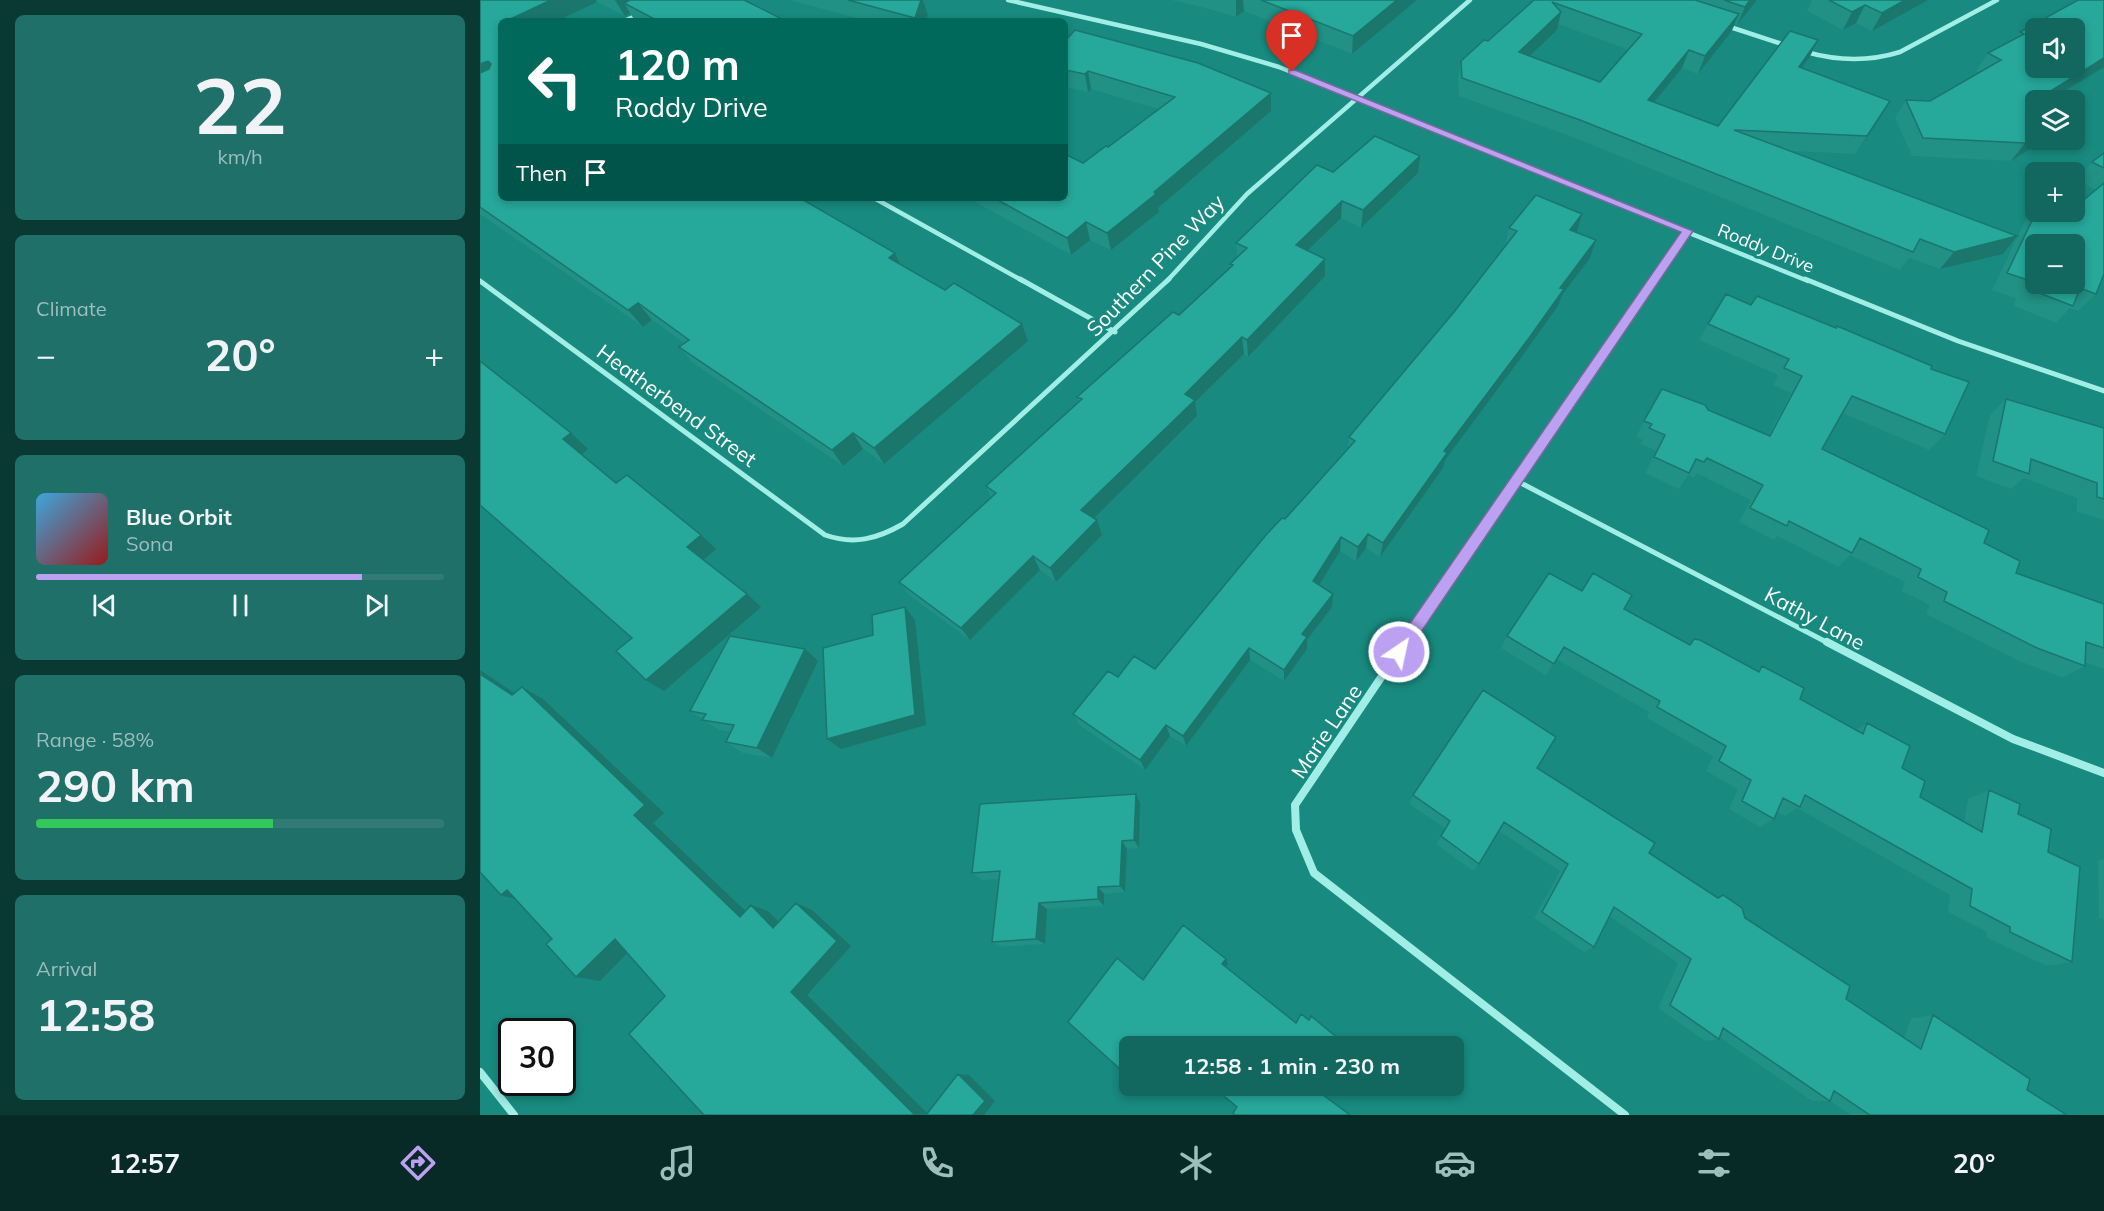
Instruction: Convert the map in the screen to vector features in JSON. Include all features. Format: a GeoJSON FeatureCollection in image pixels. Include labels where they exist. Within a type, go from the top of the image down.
{"type":"FeatureCollection","features":[{"type":"Feature","properties":{"kind":"street","name":"Roddy Drive"},"geometry":{"type":"LineString","coordinates":[[1008,0],[1225,50],[1360,98],[1958,341],[2104,391]]}},
{"type":"Feature","properties":{"kind":"street","name":"Southern Pine Way"},"geometry":{"type":"LineString","coordinates":[[859,542],[882,537],[903,524],[1152,297],[1247,194],[1470,0]]}},
{"type":"Feature","properties":{"kind":"street"},"geometry":{"type":"LineString","coordinates":[[1716,22],[1817,56],[1869,60],[1900,52],[1997,0]]}},
{"type":"Feature","properties":{"kind":"street"},"geometry":{"type":"LineString","coordinates":[[630,18],[646,10]]}},
{"type":"Feature","properties":{"kind":"street"},"geometry":{"type":"LineString","coordinates":[[879,201],[1115,332]]}},
{"type":"Feature","properties":{"kind":"street","name":"Marie Lane"},"geometry":{"type":"LineString","coordinates":[[1625,1115],[1314,873],[1296,830],[1296,805],[1515,480],[1688,231]]}},
{"type":"Feature","properties":{"kind":"street","name":"Heatherbend Street"},"geometry":{"type":"LineString","coordinates":[[480,280],[825,535],[842,542],[859,542]]}},
{"type":"Feature","properties":{"kind":"street","name":"Kathy Lane"},"geometry":{"type":"LineString","coordinates":[[1515,480],[2013,740],[2104,773]]}},
{"type":"Feature","properties":{"kind":"street"},"geometry":{"type":"LineString","coordinates":[[480,1072],[514,1115]]}},
{"type":"Feature","properties":{"kind":"building"},"geometry":{"type":"Polygon","coordinates":[[[480,0],[551,0],[512,18],[498,18],[498,201],[805,201],[895,253],[889,258],[945,290],[954,283],[1022,324],[874,448],[853,433],[832,450],[679,347],[689,340],[638,303],[628,310],[480,207],[480,73],[489,69],[491,64],[488,61],[480,64],[480,0]]]}},
{"type":"Feature","properties":{"kind":"building"},"geometry":{"type":"Polygon","coordinates":[[[630,0],[744,0],[780,18],[652,18],[624,3],[630,0]]]}},
{"type":"Feature","properties":{"kind":"building"},"geometry":{"type":"Polygon","coordinates":[[[848,0],[921,0],[915,18],[848,0]]]}},
{"type":"Feature","properties":{"kind":"building"},"geometry":{"type":"Polygon","coordinates":[[[1261,0],[1397,0],[1353,36],[1261,0]]]}},
{"type":"Feature","properties":{"kind":"building"},"geometry":{"type":"Polygon","coordinates":[[[1534,0],[1695,0],[1739,14],[1705,56],[1689,50],[1648,100],[1718,126],[1790,31],[1818,40],[1799,67],[1890,101],[1867,136],[1734,130],[2017,236],[1954,252],[1920,239],[1913,252],[1580,120],[1462,78],[1461,61],[1484,40],[1488,41],[1534,0]],[[1552,2],[1561,12],[1519,52],[1600,82],[1642,34],[1552,2]]]}},
{"type":"Feature","properties":{"kind":"building"},"geometry":{"type":"Polygon","coordinates":[[[1724,0],[1750,0],[1745,7],[1724,0]]]}},
{"type":"Feature","properties":{"kind":"building"},"geometry":{"type":"Polygon","coordinates":[[[1829,0],[1905,0],[1882,13],[1865,5],[1852,12],[1829,0]]]}},
{"type":"Feature","properties":{"kind":"building"},"geometry":{"type":"Polygon","coordinates":[[[2078,0],[2104,0],[2104,58],[2085,70],[2085,18],[2045,18],[2078,0]]]}},
{"type":"Feature","properties":{"kind":"building"},"geometry":{"type":"Polygon","coordinates":[[[2025,29],[2025,78],[2072,78],[2052,90],[2025,90],[2025,143],[1923,138],[1906,100],[1930,101],[2001,60],[1988,53],[2024,34],[2020,32],[2025,29]]]}},
{"type":"Feature","properties":{"kind":"building"},"geometry":{"type":"Polygon","coordinates":[[[1075,30],[1198,63],[1271,93],[1154,192],[1156,194],[1107,233],[1086,222],[1067,238],[999,201],[1068,201],[1068,156],[1083,163],[1175,97],[1088,71],[1085,74],[1068,71],[1068,38],[1075,30]]]}},
{"type":"Feature","properties":{"kind":"building"},"geometry":{"type":"Polygon","coordinates":[[[1375,136],[1420,156],[1363,210],[1342,201],[1296,245],[1325,259],[1247,340],[1242,337],[1185,394],[1195,400],[1081,510],[1097,520],[1050,568],[1033,556],[961,628],[899,582],[996,493],[986,486],[1082,399],[1077,397],[1173,312],[1179,315],[1233,265],[1230,264],[1247,248],[1236,243],[1317,165],[1333,172],[1375,136]]]}},
{"type":"Feature","properties":{"kind":"building"},"geometry":{"type":"Polygon","coordinates":[[[2104,153],[2104,168],[2092,162],[2104,153]]]}},
{"type":"Feature","properties":{"kind":"building"},"geometry":{"type":"Polygon","coordinates":[[[2104,183],[2104,274],[2096,294],[2085,290],[2085,234],[2026,234],[2031,222],[2085,222],[2085,199],[2104,183]]]}},
{"type":"Feature","properties":{"kind":"building"},"geometry":{"type":"Polygon","coordinates":[[[1536,195],[1582,214],[1570,230],[1596,240],[1560,288],[1564,289],[1529,338],[1444,451],[1447,453],[1383,543],[1368,534],[1358,547],[1341,537],[1313,581],[1333,594],[1302,634],[1307,637],[1284,670],[1249,648],[1183,736],[1166,725],[1140,760],[1073,714],[1108,671],[1118,677],[1134,656],[1155,669],[1266,535],[1282,518],[1285,519],[1355,441],[1349,437],[1454,312],[1517,231],[1509,228],[1536,195]]]}},
{"type":"Feature","properties":{"kind":"building"},"geometry":{"type":"Polygon","coordinates":[[[2025,235],[2025,279],[2007,273],[2025,235]]]}},
{"type":"Feature","properties":{"kind":"building"},"geometry":{"type":"Polygon","coordinates":[[[1726,294],[1751,305],[1757,296],[1836,328],[1837,326],[1932,366],[1931,369],[1969,382],[1945,434],[1852,396],[1822,449],[1989,530],[1984,543],[2020,561],[2016,573],[2104,604],[2104,648],[2086,642],[2085,666],[2037,648],[1944,601],[1947,592],[1918,577],[1921,569],[1860,538],[1852,553],[1789,521],[1787,526],[1750,508],[1763,485],[1707,458],[1704,462],[1696,459],[1689,473],[1654,457],[1665,435],[1649,428],[1652,424],[1644,421],[1662,389],[1705,405],[1708,410],[1770,436],[1802,376],[1784,368],[1789,359],[1708,324],[1726,294]]]}},
{"type":"Feature","properties":{"kind":"building"},"geometry":{"type":"Polygon","coordinates":[[[2042,294],[2078,294],[2073,306],[2042,294]]]}},
{"type":"Feature","properties":{"kind":"building"},"geometry":{"type":"Polygon","coordinates":[[[480,361],[571,433],[563,439],[616,483],[627,475],[701,535],[687,547],[747,594],[646,680],[616,651],[632,638],[480,505],[480,361]]]}},
{"type":"Feature","properties":{"kind":"building"},"geometry":{"type":"Polygon","coordinates":[[[2006,399],[2104,428],[2104,499],[2097,497],[2097,483],[2031,459],[2029,474],[1993,461],[2006,399]]]}},
{"type":"Feature","properties":{"kind":"building"},"geometry":{"type":"Polygon","coordinates":[[[1549,573],[1582,591],[1593,573],[1632,595],[1624,609],[1690,645],[1694,639],[1700,640],[1759,672],[1762,666],[1804,688],[1800,699],[1863,734],[1867,723],[1910,746],[1902,768],[1925,781],[1920,797],[1982,832],[1989,790],[2020,804],[2018,814],[2051,829],[2048,852],[2080,867],[2072,962],[2010,932],[2010,927],[1970,906],[1972,889],[1805,795],[1800,807],[1783,798],[1774,819],[1742,801],[1751,780],[1719,761],[1726,746],[1657,707],[1660,701],[1564,647],[1554,664],[1507,636],[1549,573]]]}},
{"type":"Feature","properties":{"kind":"building"},"geometry":{"type":"Polygon","coordinates":[[[905,607],[915,715],[827,739],[823,648],[873,635],[872,615],[905,607]]]}},
{"type":"Feature","properties":{"kind":"building"},"geometry":{"type":"Polygon","coordinates":[[[730,636],[805,649],[757,748],[726,742],[734,725],[702,720],[706,714],[690,711],[730,636]]]}},
{"type":"Feature","properties":{"kind":"building"},"geometry":{"type":"Polygon","coordinates":[[[480,674],[512,695],[522,687],[645,805],[634,815],[740,917],[751,905],[773,928],[796,903],[837,941],[791,992],[915,1115],[704,1115],[629,1034],[665,996],[615,939],[576,977],[546,944],[552,939],[507,890],[501,895],[480,872],[480,674]]]}},
{"type":"Feature","properties":{"kind":"building"},"geometry":{"type":"Polygon","coordinates":[[[1483,690],[1556,737],[1537,768],[1655,843],[1649,853],[1718,898],[1723,895],[1742,908],[1745,918],[1850,986],[1846,999],[1921,1049],[1933,1015],[2030,1079],[2027,1090],[2067,1115],[1870,1115],[1834,1091],[1830,1101],[1723,1028],[1719,1039],[1670,1005],[1691,959],[1614,907],[1594,947],[1542,912],[1568,864],[1504,822],[1479,864],[1441,836],[1450,821],[1413,795],[1483,690]]]}},
{"type":"Feature","properties":{"kind":"building"},"geometry":{"type":"Polygon","coordinates":[[[1136,794],[1134,840],[1122,841],[1120,886],[1098,887],[1098,899],[1039,903],[1036,939],[992,942],[1000,871],[972,873],[980,804],[1136,794]]]}},
{"type":"Feature","properties":{"kind":"building"},"geometry":{"type":"Polygon","coordinates":[[[1183,925],[1226,959],[1222,964],[1296,1023],[1301,1014],[1309,1020],[1311,1016],[1335,1036],[1119,1036],[1119,1068],[1068,1022],[1117,958],[1143,980],[1183,925]]]}},
{"type":"Feature","properties":{"kind":"building"},"geometry":{"type":"Polygon","coordinates":[[[958,1074],[985,1101],[973,1115],[926,1115],[958,1074]]]}},
{"type":"Feature","properties":{"kind":"building"},"geometry":{"type":"Polygon","coordinates":[[[1224,1096],[1325,1096],[1350,1115],[1235,1115],[1233,1113],[1237,1107],[1224,1096]]]}},
{"type":"Feature","properties":{"kind":"route"},"geometry":{"type":"LineString","coordinates":[[1292,72],[1688,231],[1399,652]]}}]}
